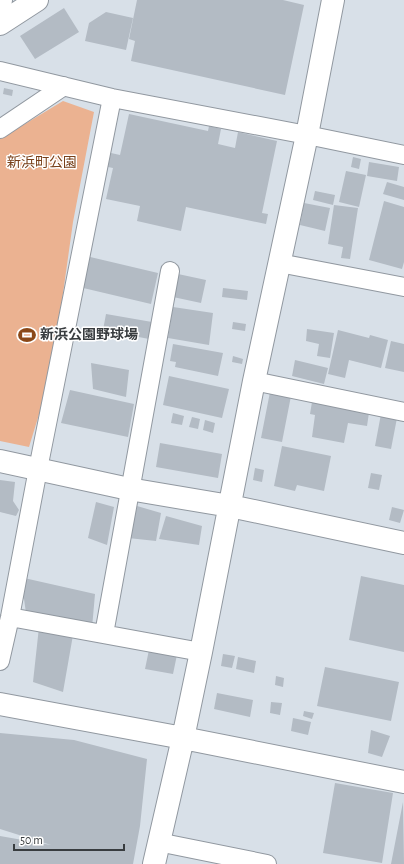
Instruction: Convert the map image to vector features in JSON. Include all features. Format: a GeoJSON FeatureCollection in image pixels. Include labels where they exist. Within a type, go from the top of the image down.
{"type":"FeatureCollection","features":[{"type":"Feature","properties":{"kind":"street"},"geometry":{"type":"LineString","coordinates":[[0,24],[37,0]]}},
{"type":"Feature","properties":{"kind":"street"},"geometry":{"type":"LineString","coordinates":[[154,864],[201,652],[254,381],[307,135],[333,0]]}},
{"type":"Feature","properties":{"kind":"street"},"geometry":{"type":"LineString","coordinates":[[0,71],[112,98],[404,155]]}},
{"type":"Feature","properties":{"kind":"street"},"geometry":{"type":"LineString","coordinates":[[0,129],[64,86]]}},
{"type":"Feature","properties":{"kind":"street"},"geometry":{"type":"LineString","coordinates":[[0,661],[10,617],[112,98]]}},
{"type":"Feature","properties":{"kind":"street"},"geometry":{"type":"LineString","coordinates":[[279,263],[404,287]]}},
{"type":"Feature","properties":{"kind":"street"},"geometry":{"type":"LineString","coordinates":[[104,634],[170,271]]}},
{"type":"Feature","properties":{"kind":"street"},"geometry":{"type":"LineString","coordinates":[[254,381],[404,412]]}},
{"type":"Feature","properties":{"kind":"street"},"geometry":{"type":"LineString","coordinates":[[0,461],[130,489],[230,506],[404,543]]}},
{"type":"Feature","properties":{"kind":"street"},"geometry":{"type":"LineString","coordinates":[[10,617],[201,652]]}},
{"type":"Feature","properties":{"kind":"street"},"geometry":{"type":"LineString","coordinates":[[0,704],[183,738],[404,782]]}},
{"type":"Feature","properties":{"kind":"street"},"geometry":{"type":"LineString","coordinates":[[158,842],[267,864]]}},
{"type":"Feature","properties":{"kind":"green space","name":"新浜町公園"},"geometry":{"type":"Polygon","coordinates":[[[63,101],[94,112],[73,222],[52,372],[29,447],[0,441],[0,139],[63,101]]]}},
{"type":"Feature","properties":{"kind":"building"},"geometry":{"type":"Polygon","coordinates":[[[137,0],[283,0],[304,5],[285,95],[131,61],[135,41],[129,39],[137,0]]]}},
{"type":"Feature","properties":{"kind":"building"},"geometry":{"type":"Polygon","coordinates":[[[64,8],[79,32],[35,59],[20,36],[64,8]]]}},
{"type":"Feature","properties":{"kind":"building"},"geometry":{"type":"Polygon","coordinates":[[[106,12],[133,18],[126,50],[85,41],[89,23],[106,12]]]}},
{"type":"Feature","properties":{"kind":"building"},"geometry":{"type":"Polygon","coordinates":[[[4,88],[13,90],[12,96],[3,94],[4,88]]]}},
{"type":"Feature","properties":{"kind":"building"},"geometry":{"type":"Polygon","coordinates":[[[129,114],[208,131],[209,126],[221,129],[218,144],[235,148],[238,132],[277,141],[262,213],[268,214],[266,224],[186,207],[181,231],[137,221],[140,206],[106,199],[113,168],[108,167],[111,153],[120,155],[129,114]]]}},
{"type":"Feature","properties":{"kind":"building"},"geometry":{"type":"Polygon","coordinates":[[[353,157],[361,159],[359,169],[351,167],[353,157]]]}},
{"type":"Feature","properties":{"kind":"building"},"geometry":{"type":"Polygon","coordinates":[[[369,162],[399,167],[397,181],[367,176],[369,162]]]}},
{"type":"Feature","properties":{"kind":"building"},"geometry":{"type":"Polygon","coordinates":[[[346,171],[366,175],[359,207],[339,202],[346,171]]]}},
{"type":"Feature","properties":{"kind":"building"},"geometry":{"type":"Polygon","coordinates":[[[387,182],[404,187],[404,200],[383,194],[387,182]]]}},
{"type":"Feature","properties":{"kind":"building"},"geometry":{"type":"Polygon","coordinates":[[[315,191],[335,195],[333,205],[313,200],[315,191]]]}},
{"type":"Feature","properties":{"kind":"building"},"geometry":{"type":"Polygon","coordinates":[[[384,201],[404,207],[404,262],[402,269],[369,260],[384,201]]]}},
{"type":"Feature","properties":{"kind":"building"},"geometry":{"type":"Polygon","coordinates":[[[304,203],[330,208],[325,231],[300,225],[304,203]]]}},
{"type":"Feature","properties":{"kind":"building"},"geometry":{"type":"Polygon","coordinates":[[[334,205],[358,208],[350,259],[341,258],[343,247],[328,244],[334,205]]]}},
{"type":"Feature","properties":{"kind":"building"},"geometry":{"type":"Polygon","coordinates":[[[86,256],[158,273],[151,304],[79,287],[86,256]]]}},
{"type":"Feature","properties":{"kind":"building"},"geometry":{"type":"Polygon","coordinates":[[[178,274],[206,280],[201,303],[173,297],[178,274]]]}},
{"type":"Feature","properties":{"kind":"building"},"geometry":{"type":"Polygon","coordinates":[[[223,288],[248,291],[247,300],[222,297],[223,288]]]}},
{"type":"Feature","properties":{"kind":"building"},"geometry":{"type":"Polygon","coordinates":[[[173,307],[213,313],[209,345],[168,338],[173,307]]]}},
{"type":"Feature","properties":{"kind":"building"},"geometry":{"type":"Polygon","coordinates":[[[106,314],[152,322],[149,339],[103,330],[106,314]]]}},
{"type":"Feature","properties":{"kind":"building"},"geometry":{"type":"Polygon","coordinates":[[[233,322],[246,324],[245,331],[232,329],[233,322]]]}},
{"type":"Feature","properties":{"kind":"building"},"geometry":{"type":"Polygon","coordinates":[[[307,329],[334,333],[330,358],[317,356],[319,344],[306,341],[307,329]]]}},
{"type":"Feature","properties":{"kind":"building"},"geometry":{"type":"Polygon","coordinates":[[[338,330],[369,338],[370,335],[388,340],[381,368],[349,360],[345,378],[328,374],[338,330]]]}},
{"type":"Feature","properties":{"kind":"building"},"geometry":{"type":"Polygon","coordinates":[[[391,341],[404,344],[404,372],[385,368],[391,341]]]}},
{"type":"Feature","properties":{"kind":"building"},"geometry":{"type":"Polygon","coordinates":[[[173,344],[223,353],[218,376],[175,367],[176,362],[170,361],[173,344]]]}},
{"type":"Feature","properties":{"kind":"building"},"geometry":{"type":"Polygon","coordinates":[[[233,356],[243,359],[242,364],[232,362],[233,356]]]}},
{"type":"Feature","properties":{"kind":"building"},"geometry":{"type":"Polygon","coordinates":[[[295,360],[328,368],[324,384],[292,376],[295,360]]]}},
{"type":"Feature","properties":{"kind":"building"},"geometry":{"type":"Polygon","coordinates":[[[91,363],[129,370],[126,397],[93,389],[91,363]]]}},
{"type":"Feature","properties":{"kind":"building"},"geometry":{"type":"Polygon","coordinates":[[[169,376],[229,389],[222,418],[163,405],[169,376]]]}},
{"type":"Feature","properties":{"kind":"building"},"geometry":{"type":"Polygon","coordinates":[[[70,390],[134,404],[128,437],[61,423],[70,390]]]}},
{"type":"Feature","properties":{"kind":"building"},"geometry":{"type":"Polygon","coordinates":[[[270,392],[291,396],[282,442],[261,438],[270,392]]]}},
{"type":"Feature","properties":{"kind":"building"},"geometry":{"type":"Polygon","coordinates":[[[313,396],[370,406],[367,426],[348,423],[344,443],[312,437],[315,415],[310,414],[313,396]]]}},
{"type":"Feature","properties":{"kind":"building"},"geometry":{"type":"Polygon","coordinates":[[[173,413],[184,416],[182,425],[171,423],[173,413]]]}},
{"type":"Feature","properties":{"kind":"building"},"geometry":{"type":"Polygon","coordinates":[[[381,414],[397,418],[391,449],[375,446],[381,414]]]}},
{"type":"Feature","properties":{"kind":"building"},"geometry":{"type":"Polygon","coordinates":[[[192,417],[200,419],[198,429],[189,427],[192,417]]]}},
{"type":"Feature","properties":{"kind":"building"},"geometry":{"type":"Polygon","coordinates":[[[205,420],[215,423],[213,433],[203,430],[205,420]]]}},
{"type":"Feature","properties":{"kind":"building"},"geometry":{"type":"Polygon","coordinates":[[[160,443],[222,454],[218,478],[156,467],[160,443]]]}},
{"type":"Feature","properties":{"kind":"building"},"geometry":{"type":"Polygon","coordinates":[[[282,446],[331,456],[324,491],[297,485],[295,491],[274,486],[282,446]]]}},
{"type":"Feature","properties":{"kind":"building"},"geometry":{"type":"Polygon","coordinates":[[[255,468],[264,470],[262,482],[253,480],[255,468]]]}},
{"type":"Feature","properties":{"kind":"building"},"geometry":{"type":"Polygon","coordinates":[[[371,473],[382,475],[379,490],[368,488],[371,473]]]}},
{"type":"Feature","properties":{"kind":"building"},"geometry":{"type":"Polygon","coordinates":[[[0,480],[15,482],[13,501],[19,510],[16,516],[0,512],[0,480]]]}},
{"type":"Feature","properties":{"kind":"building"},"geometry":{"type":"Polygon","coordinates":[[[96,502],[114,507],[107,545],[88,538],[96,502]]]}},
{"type":"Feature","properties":{"kind":"building"},"geometry":{"type":"Polygon","coordinates":[[[137,506],[161,513],[156,541],[128,538],[128,511],[136,511],[137,506]]]}},
{"type":"Feature","properties":{"kind":"building"},"geometry":{"type":"Polygon","coordinates":[[[392,507],[404,510],[400,523],[389,520],[392,507]]]}},
{"type":"Feature","properties":{"kind":"building"},"geometry":{"type":"Polygon","coordinates":[[[166,516],[202,526],[199,545],[159,539],[166,516]]]}},
{"type":"Feature","properties":{"kind":"building"},"geometry":{"type":"Polygon","coordinates":[[[361,576],[404,585],[404,652],[349,640],[361,576]]]}},
{"type":"Feature","properties":{"kind":"building"},"geometry":{"type":"Polygon","coordinates":[[[24,578],[95,594],[92,628],[26,613],[24,599],[19,595],[24,578]]]}},
{"type":"Feature","properties":{"kind":"building"},"geometry":{"type":"Polygon","coordinates":[[[39,627],[73,635],[63,692],[33,682],[39,627]]]}},
{"type":"Feature","properties":{"kind":"building"},"geometry":{"type":"Polygon","coordinates":[[[150,645],[178,650],[173,674],[145,669],[150,645]]]}},
{"type":"Feature","properties":{"kind":"building"},"geometry":{"type":"Polygon","coordinates":[[[223,654],[235,656],[232,668],[221,666],[223,654]]]}},
{"type":"Feature","properties":{"kind":"building"},"geometry":{"type":"Polygon","coordinates":[[[238,657],[256,661],[254,673],[236,669],[238,657]]]}},
{"type":"Feature","properties":{"kind":"building"},"geometry":{"type":"Polygon","coordinates":[[[325,667],[399,682],[391,721],[317,706],[325,667]]]}},
{"type":"Feature","properties":{"kind":"building"},"geometry":{"type":"Polygon","coordinates":[[[276,676],[284,678],[283,687],[275,685],[276,676]]]}},
{"type":"Feature","properties":{"kind":"building"},"geometry":{"type":"Polygon","coordinates":[[[217,693],[253,700],[250,717],[214,709],[217,693]]]}},
{"type":"Feature","properties":{"kind":"building"},"geometry":{"type":"Polygon","coordinates":[[[271,702],[282,703],[280,715],[270,713],[271,702]]]}},
{"type":"Feature","properties":{"kind":"building"},"geometry":{"type":"Polygon","coordinates":[[[304,711],[314,713],[312,719],[303,716],[304,711]]]}},
{"type":"Feature","properties":{"kind":"building"},"geometry":{"type":"Polygon","coordinates":[[[293,718],[311,722],[308,735],[291,731],[293,718]]]}},
{"type":"Feature","properties":{"kind":"building"},"geometry":{"type":"Polygon","coordinates":[[[371,730],[390,736],[382,757],[368,753],[371,730]]]}},
{"type":"Feature","properties":{"kind":"building"},"geometry":{"type":"Polygon","coordinates":[[[0,733],[74,740],[147,759],[140,826],[133,864],[0,864],[0,836],[51,845],[0,829],[0,733]]]}},
{"type":"Feature","properties":{"kind":"building"},"geometry":{"type":"Polygon","coordinates":[[[335,783],[393,793],[382,863],[323,853],[335,783]]]}},
{"type":"Feature","properties":{"kind":"building"},"geometry":{"type":"Polygon","coordinates":[[[403,802],[404,864],[391,864],[403,802]]]}},
{"type":"Feature","properties":{"kind":"place","name":"新浜公園野球場"},"geometry":{"type":"Point","coordinates":[27,335]}}]}
